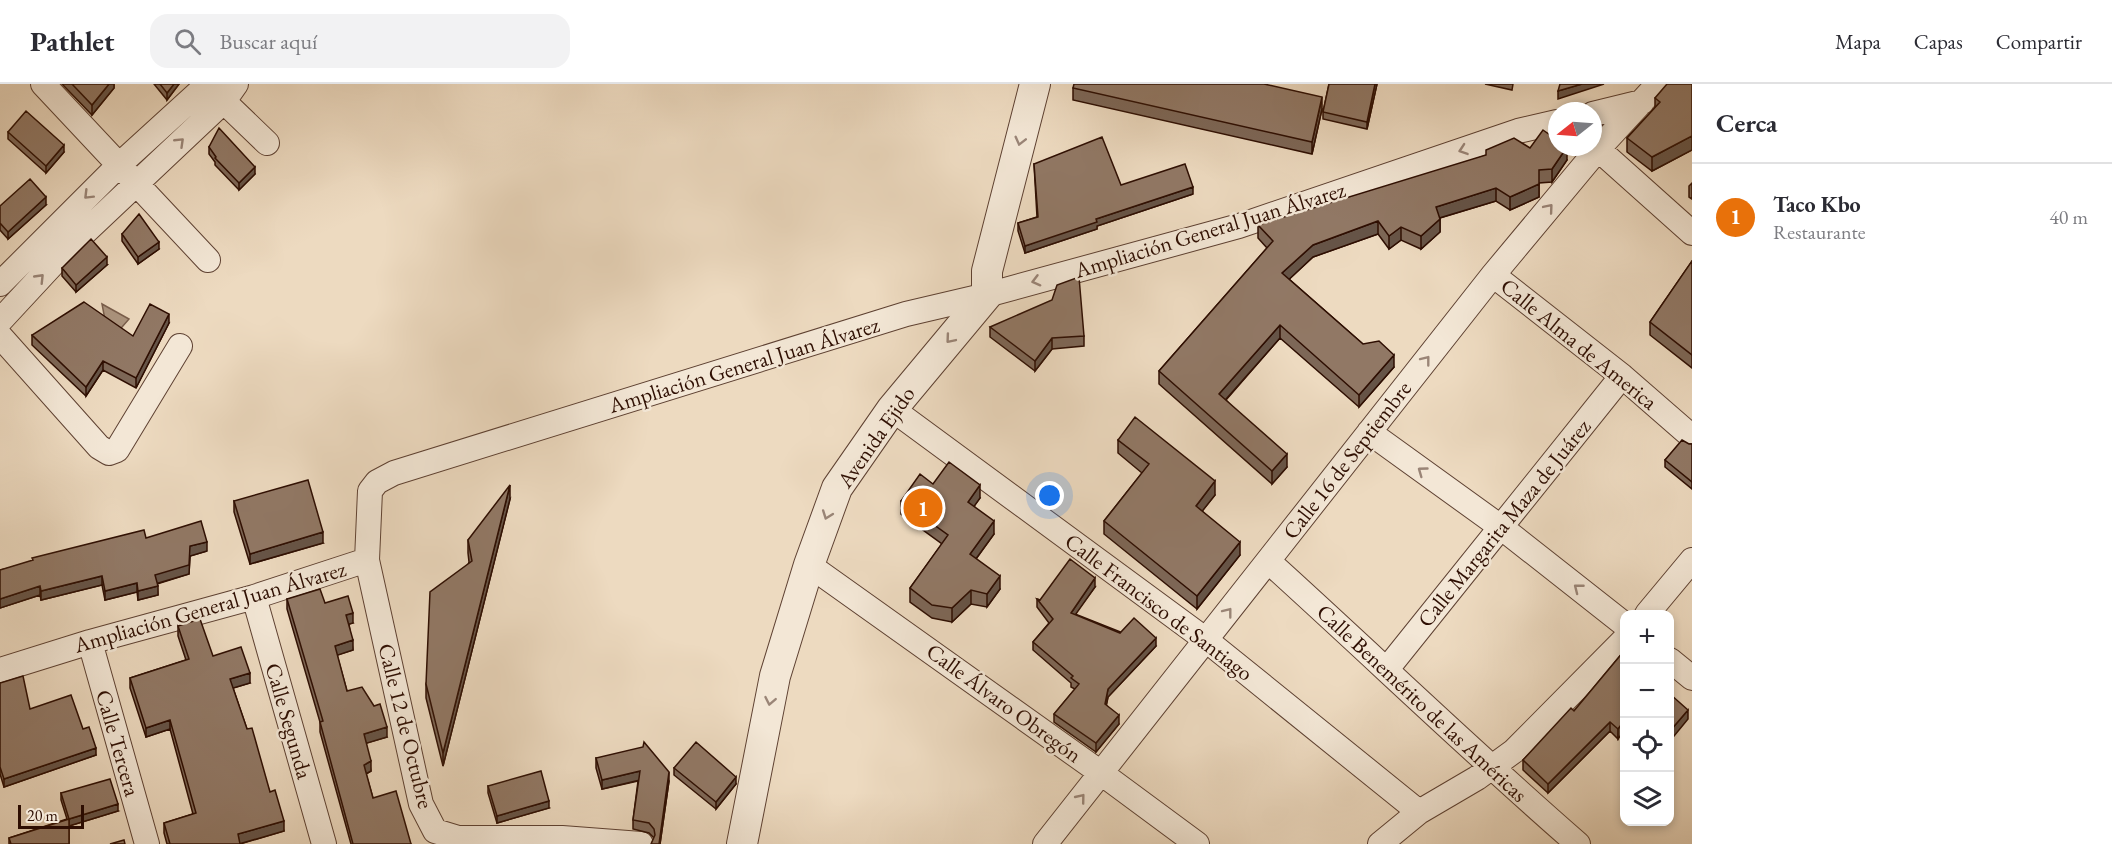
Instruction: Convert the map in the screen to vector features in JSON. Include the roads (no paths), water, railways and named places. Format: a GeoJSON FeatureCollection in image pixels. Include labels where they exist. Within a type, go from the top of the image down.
{"type":"FeatureCollection","features":[{"type":"Feature","properties":{"kind":"street"},"geometry":{"type":"LineString","coordinates":[[43,84],[208,260]]}},
{"type":"Feature","properties":{"kind":"street"},"geometry":{"type":"LineString","coordinates":[[987,295],[986,279],[989,261],[1035,84]]}},
{"type":"Feature","properties":{"kind":"street","name":"Calle 16 de Septiembre"},"geometry":{"type":"LineString","coordinates":[[1602,141],[1658,84]]}},
{"type":"Feature","properties":{"kind":"street"},"geometry":{"type":"LineString","coordinates":[[0,284],[119,165],[219,89]]}},
{"type":"Feature","properties":{"kind":"street"},"geometry":{"type":"LineString","coordinates":[[219,89],[267,143]]}},
{"type":"Feature","properties":{"kind":"street"},"geometry":{"type":"LineString","coordinates":[[0,321],[64,252],[137,183],[219,89]]}},
{"type":"Feature","properties":{"kind":"street"},"geometry":{"type":"LineString","coordinates":[[1602,112],[1642,102]]}},
{"type":"Feature","properties":{"kind":"street","name":"Ampliación General Juan Álvarez"},"geometry":{"type":"LineString","coordinates":[[0,669],[254,597],[367,560],[370,491],[377,482],[394,473],[906,314],[987,295],[1239,226],[1518,131],[1548,124]]}},
{"type":"Feature","properties":{"kind":"street"},"geometry":{"type":"LineString","coordinates":[[1518,131],[1548,134]]}},
{"type":"Feature","properties":{"kind":"street"},"geometry":{"type":"LineString","coordinates":[[1602,154],[1692,233]]}},
{"type":"Feature","properties":{"kind":"street","name":"Calle 16 de Septiembre"},"geometry":{"type":"LineString","coordinates":[[1045,844],[1589,156]]}},
{"type":"Feature","properties":{"kind":"street","name":"Calle Alma de America"},"geometry":{"type":"LineString","coordinates":[[1493,275],[1622,376],[1692,437]]}},
{"type":"Feature","properties":{"kind":"street","name":"Avenida Ejido"},"geometry":{"type":"LineString","coordinates":[[742,844],[775,676],[809,565],[837,488],[892,409],[987,295]]}},
{"type":"Feature","properties":{"kind":"street"},"geometry":{"type":"LineString","coordinates":[[0,336],[99,447],[109,453],[117,450],[180,346]]}},
{"type":"Feature","properties":{"kind":"street","name":"Calle Margarita Maza de Juárez"},"geometry":{"type":"LineString","coordinates":[[1387,669],[1622,376]]}},
{"type":"Feature","properties":{"kind":"street","name":"Calle Francisco de Santiago"},"geometry":{"type":"LineString","coordinates":[[892,409],[1206,640],[1419,812]]}},
{"type":"Feature","properties":{"kind":"street"},"geometry":{"type":"LineString","coordinates":[[1369,432],[1500,527],[1620,621]]}},
{"type":"Feature","properties":{"kind":"street","name":"Calle 12 de Octubre"},"geometry":{"type":"LineString","coordinates":[[367,560],[421,804],[435,831],[458,838],[641,844]]}},
{"type":"Feature","properties":{"kind":"street"},"geometry":{"type":"LineString","coordinates":[[1651,610],[1692,560]]}},
{"type":"Feature","properties":{"kind":"street","name":"Calle Benemérito de las Américas"},"geometry":{"type":"LineString","coordinates":[[1268,561],[1387,669],[1491,768],[1578,844]]}},
{"type":"Feature","properties":{"kind":"street","name":"Calle Álvaro Obregón"},"geometry":{"type":"LineString","coordinates":[[809,565],[1197,844]]}},
{"type":"Feature","properties":{"kind":"street","name":"Calle Segunda"},"geometry":{"type":"LineString","coordinates":[[254,597],[324,844]]}},
{"type":"Feature","properties":{"kind":"street","name":"Calle Tercera"},"geometry":{"type":"LineString","coordinates":[[90,642],[147,844]]}},
{"type":"Feature","properties":{"kind":"street"},"geometry":{"type":"LineString","coordinates":[[1380,844],[1419,812],[1491,768],[1521,744],[1620,644]]}},
{"type":"Feature","properties":{"kind":"street"},"geometry":{"type":"LineString","coordinates":[[1674,663],[1692,678]]}},
{"type":"Feature","properties":{"kind":"place","name":"Taco Kbo"},"geometry":{"type":"Point","coordinates":[923,508]}}]}
